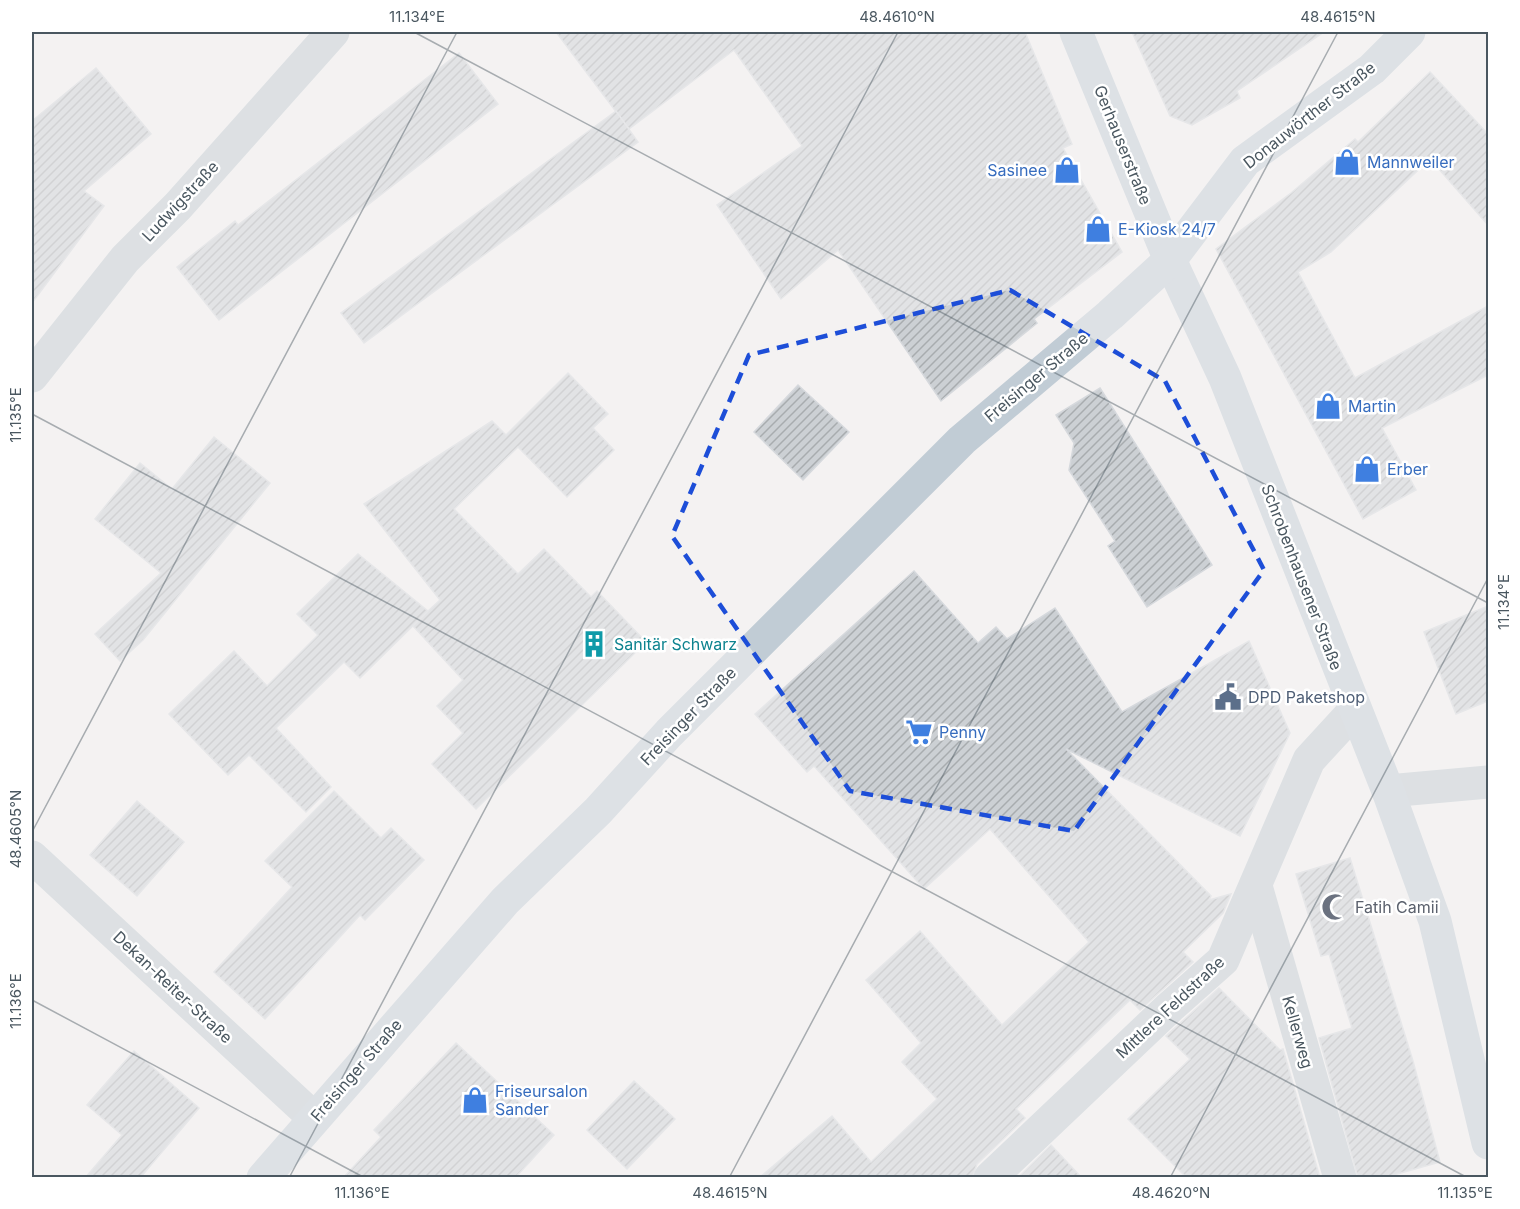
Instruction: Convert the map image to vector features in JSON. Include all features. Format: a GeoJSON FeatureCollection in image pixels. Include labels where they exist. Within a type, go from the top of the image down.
{"type":"FeatureCollection","features":[{"type":"Feature","properties":{"kind":"main road","name":"Gerhauserstraße"},"geometry":{"type":"LineString","coordinates":[[1076,32],[1170,260]]}},
{"type":"Feature","properties":{"kind":"main road","name":"Donauwörther Straße"},"geometry":{"type":"LineString","coordinates":[[1170,260],[1245,161],[1372,69],[1409,32]]}},
{"type":"Feature","properties":{"kind":"main road","name":"Schrobenhausener Straße"},"geometry":{"type":"LineString","coordinates":[[1170,260],[1226,378],[1354,711],[1388,791],[1435,921],[1488,1143]]}},
{"type":"Feature","properties":{"kind":"main road","name":"Freisinger Straße"},"geometry":{"type":"LineString","coordinates":[[262,1178],[505,901],[598,811],[669,733],[954,447],[1110,315],[1170,260]]}},
{"type":"Feature","properties":{"kind":"street","name":"Ludwigstraße"},"geometry":{"type":"LineString","coordinates":[[32,375],[124,260],[178,206],[333,32]]}},
{"type":"Feature","properties":{"kind":"street","name":"Mittlere Feldstraße"},"geometry":{"type":"LineString","coordinates":[[990,1178],[1170,1007],[1223,960],[1309,760],[1354,711]]}},
{"type":"Feature","properties":{"kind":"street"},"geometry":{"type":"LineString","coordinates":[[1388,791],[1488,782]]}},
{"type":"Feature","properties":{"kind":"street","name":"Dekan-Reiter-Straße"},"geometry":{"type":"LineString","coordinates":[[32,856],[314,1118]]}},
{"type":"Feature","properties":{"kind":"street","name":"Kellerweg"},"geometry":{"type":"LineString","coordinates":[[1256,886],[1340,1178]]}},
{"type":"Feature","properties":{"kind":"highlighted area"},"geometry":{"type":"Polygon","coordinates":[[[1010,290],[1165,381],[1264,570],[1074,831],[850,791],[672,536],[749,355],[1010,290]]]}},
{"type":"Feature","properties":{"kind":"building"},"geometry":{"type":"Polygon","coordinates":[[[556,32],[1025,32],[1072,144],[1063,148],[1122,252],[1034,319],[1037,323],[941,401],[838,250],[781,299],[717,205],[802,146],[734,50],[629,129],[556,32]]]}},
{"type":"Feature","properties":{"kind":"building"},"geometry":{"type":"Polygon","coordinates":[[[1132,32],[1324,32],[1237,91],[1240,98],[1192,125],[1170,116],[1132,32]]]}},
{"type":"Feature","properties":{"kind":"building"},"geometry":{"type":"Polygon","coordinates":[[[459,53],[498,104],[219,320],[177,267],[235,221],[238,225],[459,53]]]}},
{"type":"Feature","properties":{"kind":"building"},"geometry":{"type":"Polygon","coordinates":[[[96,68],[151,134],[84,191],[104,206],[32,303],[32,121],[96,68]]]}},
{"type":"Feature","properties":{"kind":"building"},"geometry":{"type":"Polygon","coordinates":[[[1430,72],[1488,134],[1488,225],[1430,159],[1331,252],[1298,272],[1355,378],[1488,306],[1488,375],[1382,428],[1416,490],[1363,519],[1216,249],[1291,193],[1355,139],[1358,142],[1430,72]]]}},
{"type":"Feature","properties":{"kind":"building"},"geometry":{"type":"Polygon","coordinates":[[[616,111],[638,142],[364,343],[341,313],[616,111]]]}},
{"type":"Feature","properties":{"kind":"building"},"geometry":{"type":"Polygon","coordinates":[[[568,373],[608,414],[593,428],[614,450],[567,497],[518,447],[454,509],[518,574],[544,549],[591,597],[597,591],[646,642],[476,809],[432,764],[463,733],[437,706],[463,680],[413,626],[440,600],[364,504],[492,421],[506,435],[568,373]]]}},
{"type":"Feature","properties":{"kind":"building"},"geometry":{"type":"Polygon","coordinates":[[[798,385],[849,432],[803,480],[754,432],[798,385]]]}},
{"type":"Feature","properties":{"kind":"building"},"geometry":{"type":"Polygon","coordinates":[[[1100,388],[1212,565],[1147,607],[1108,546],[1115,541],[1069,470],[1074,443],[1056,415],[1100,388]]]}},
{"type":"Feature","properties":{"kind":"building"},"geometry":{"type":"Polygon","coordinates":[[[214,437],[270,483],[143,640],[120,661],[95,634],[161,573],[95,519],[140,463],[172,489],[214,437]]]}},
{"type":"Feature","properties":{"kind":"building"},"geometry":{"type":"Polygon","coordinates":[[[358,554],[428,611],[360,678],[344,662],[276,728],[331,787],[306,812],[249,755],[228,775],[169,714],[234,651],[267,686],[318,635],[297,614],[358,554]]]}},
{"type":"Feature","properties":{"kind":"building"},"geometry":{"type":"Polygon","coordinates":[[[914,571],[978,643],[996,627],[1007,639],[1055,608],[1122,712],[1249,641],[1290,733],[1240,836],[1066,749],[1211,896],[1209,900],[1231,894],[1223,913],[1183,952],[1193,962],[1140,1010],[1130,1000],[1016,1109],[1025,1118],[977,1164],[972,1178],[759,1178],[832,1116],[871,1162],[937,1099],[902,1062],[921,1043],[866,980],[920,931],[1002,1025],[1089,942],[990,829],[924,889],[814,766],[807,772],[755,714],[914,571]]]}},
{"type":"Feature","properties":{"kind":"building"},"geometry":{"type":"Polygon","coordinates":[[[1488,606],[1488,701],[1456,714],[1424,632],[1488,606]]]}},
{"type":"Feature","properties":{"kind":"building"},"geometry":{"type":"Polygon","coordinates":[[[334,791],[381,838],[391,828],[424,860],[365,920],[360,915],[265,1019],[214,972],[292,887],[265,861],[334,791]]]}},
{"type":"Feature","properties":{"kind":"building"},"geometry":{"type":"Polygon","coordinates":[[[137,801],[184,842],[137,896],[90,855],[137,801]]]}},
{"type":"Feature","properties":{"kind":"building"},"geometry":{"type":"Polygon","coordinates":[[[1350,858],[1413,1061],[1440,1162],[1383,1178],[1358,1178],[1319,1038],[1352,1028],[1329,954],[1321,956],[1296,874],[1350,858]]]}},
{"type":"Feature","properties":{"kind":"building"},"geometry":{"type":"Polygon","coordinates":[[[1219,988],[1280,1050],[1283,1049],[1320,1178],[1187,1178],[1128,1119],[1190,1059],[1166,1036],[1219,988]]]}},
{"type":"Feature","properties":{"kind":"building"},"geometry":{"type":"Polygon","coordinates":[[[456,1043],[554,1135],[515,1178],[343,1178],[381,1137],[374,1130],[456,1043]]]}},
{"type":"Feature","properties":{"kind":"building"},"geometry":{"type":"Polygon","coordinates":[[[134,1051],[199,1108],[140,1178],[85,1178],[122,1135],[87,1105],[134,1051]]]}},
{"type":"Feature","properties":{"kind":"building"},"geometry":{"type":"Polygon","coordinates":[[[634,1081],[675,1119],[627,1169],[587,1130],[634,1081]]]}},
{"type":"Feature","properties":{"kind":"building"},"geometry":{"type":"Polygon","coordinates":[[[1051,1145],[1082,1178],[1018,1178],[1051,1145]]]}},
{"type":"Feature","properties":{"kind":"place","name":"Mannweiler"},"geometry":{"type":"Point","coordinates":[1347,162]}},
{"type":"Feature","properties":{"kind":"place","name":"Sasinee"},"geometry":{"type":"Point","coordinates":[1067,170]}},
{"type":"Feature","properties":{"kind":"place","name":"E-Kiosk 24/7"},"geometry":{"type":"Point","coordinates":[1098,229]}},
{"type":"Feature","properties":{"kind":"place","name":"Martin"},"geometry":{"type":"Point","coordinates":[1328,406]}},
{"type":"Feature","properties":{"kind":"place","name":"Erber"},"geometry":{"type":"Point","coordinates":[1367,469]}},
{"type":"Feature","properties":{"kind":"place","name":"Sanitär Schwarz"},"geometry":{"type":"Point","coordinates":[594,644]}},
{"type":"Feature","properties":{"kind":"place","name":"DPD Paketshop"},"geometry":{"type":"Point","coordinates":[1228,697]}},
{"type":"Feature","properties":{"kind":"place","name":"Penny"},"geometry":{"type":"Point","coordinates":[919,732]}},
{"type":"Feature","properties":{"kind":"place","name":"Fatih Camii"},"geometry":{"type":"Point","coordinates":[1335,907]}},
{"type":"Feature","properties":{"kind":"place","name":"Friseursalon Sander"},"geometry":{"type":"Point","coordinates":[475,1100]}}]}
